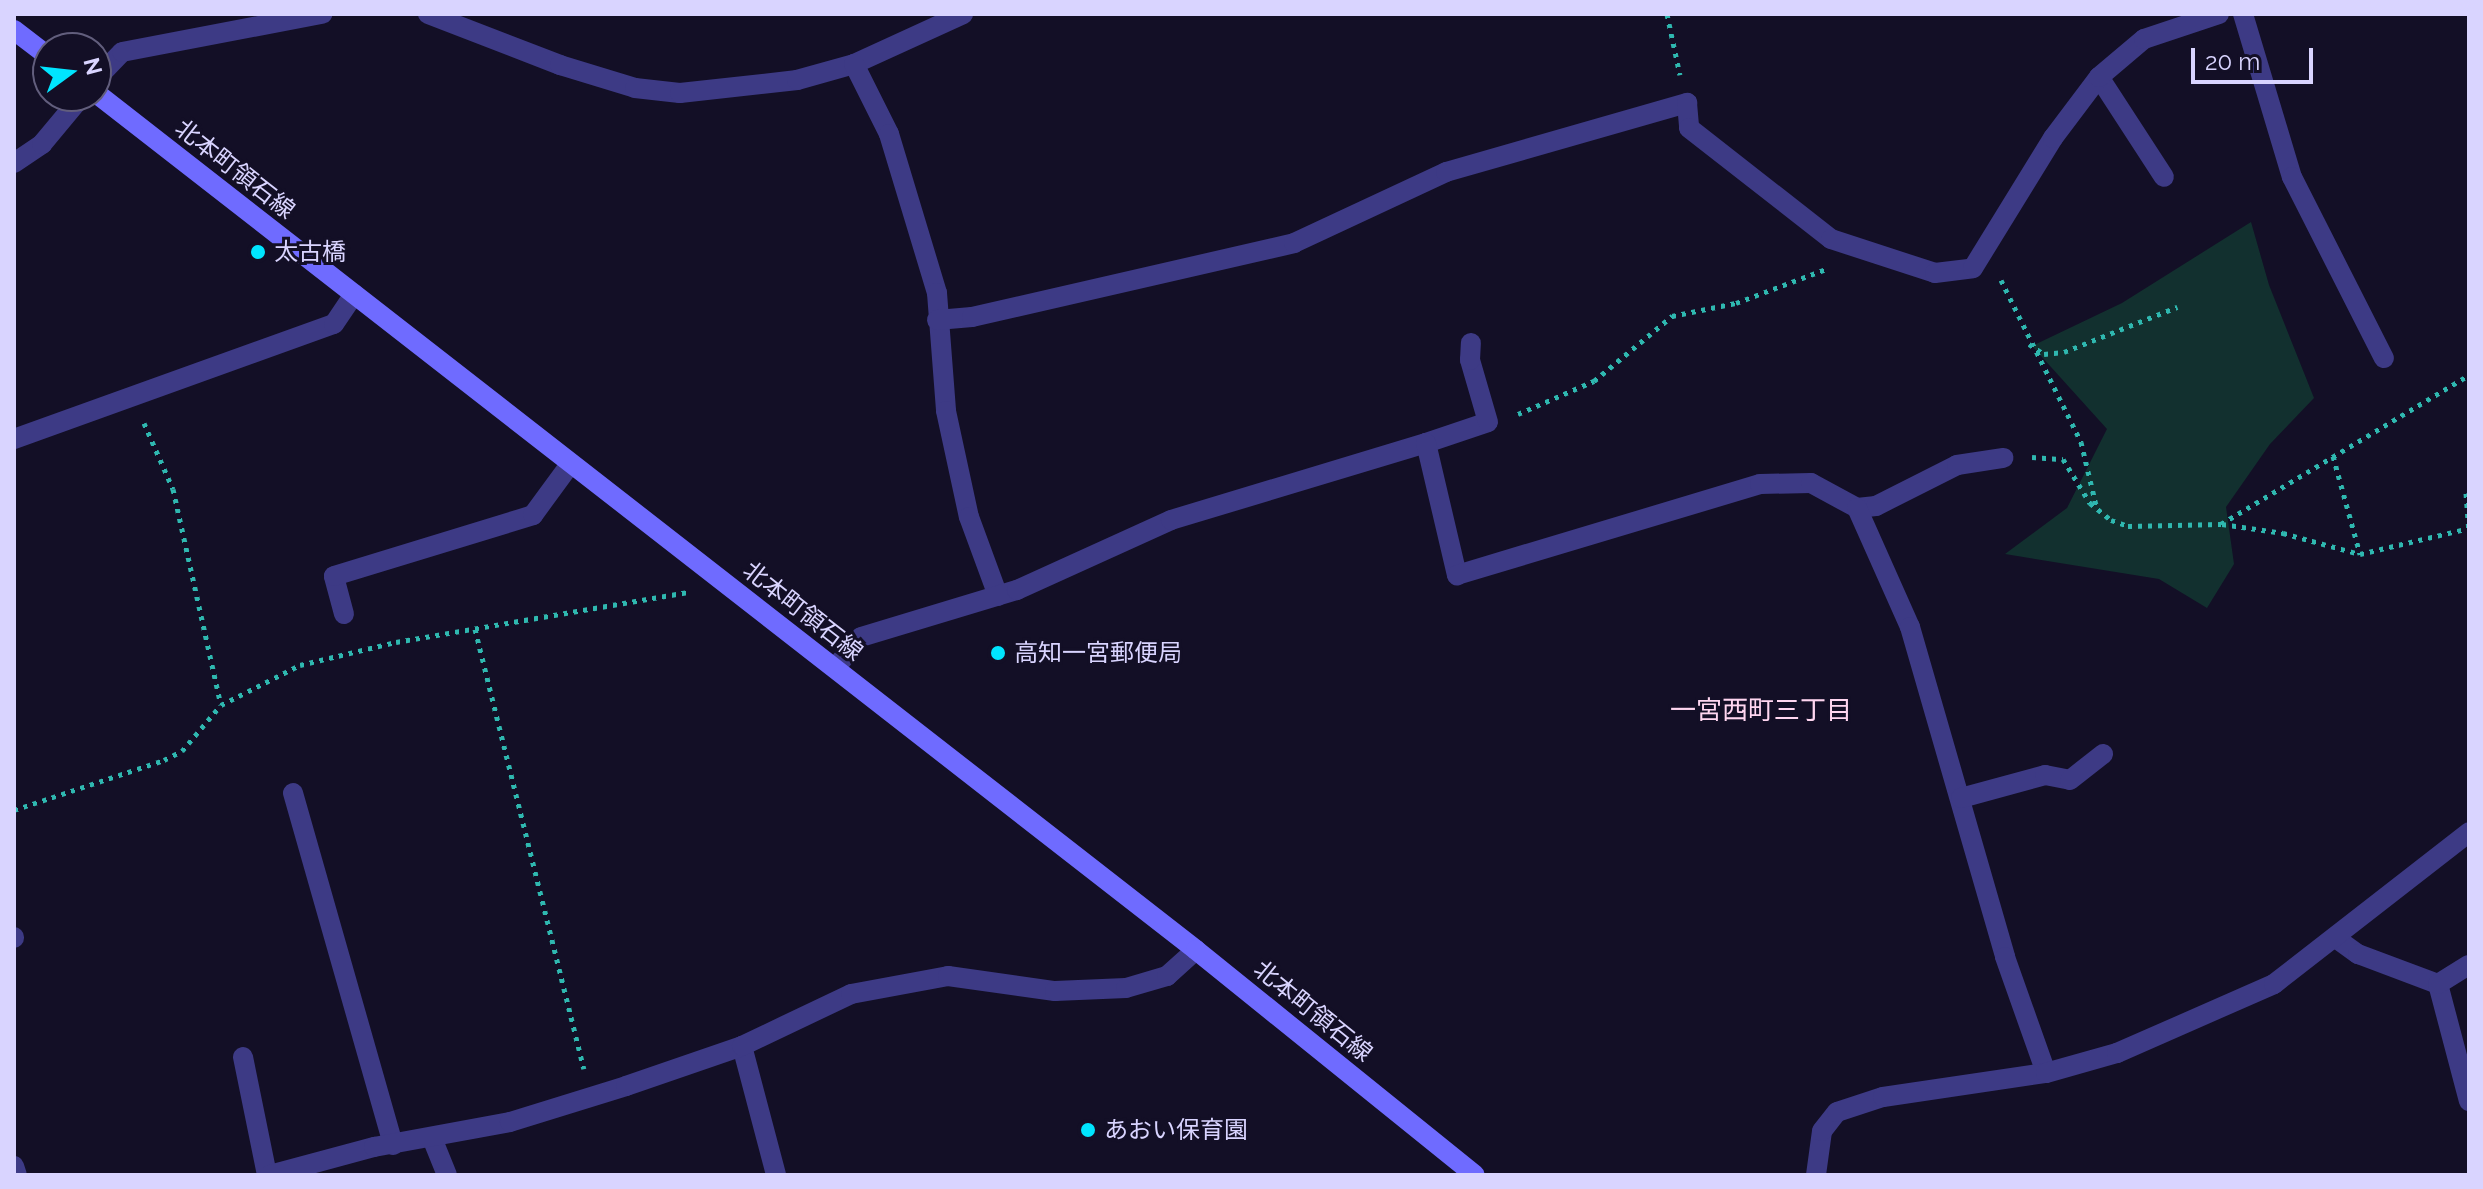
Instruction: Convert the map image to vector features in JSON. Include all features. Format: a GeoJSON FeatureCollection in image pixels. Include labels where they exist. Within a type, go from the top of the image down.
{"type":"FeatureCollection","features":[{"type":"Feature","properties":{"kind":"main road"},"geometry":{"type":"LineString","coordinates":[[14,30],[32,44]]}},
{"type":"Feature","properties":{"kind":"main road","name":"北本町領石線"},"geometry":{"type":"LineString","coordinates":[[112,105],[1196,950],[1475,1175]]}},
{"type":"Feature","properties":{"kind":"street"},"geometry":{"type":"LineString","coordinates":[[112,62],[122,52],[322,14]]}},
{"type":"Feature","properties":{"kind":"street"},"geometry":{"type":"LineString","coordinates":[[428,14],[635,88],[723,92],[797,80],[854,64],[963,14]]}},
{"type":"Feature","properties":{"kind":"street"},"geometry":{"type":"LineString","coordinates":[[937,320],[972,317],[1294,243],[1446,172],[1687,103],[1689,128],[1831,239],[1935,273],[1973,268],[2053,138],[2099,77],[2144,39],[2219,14]]}},
{"type":"Feature","properties":{"kind":"street"},"geometry":{"type":"LineString","coordinates":[[2243,14],[2292,177],[2384,358]]}},
{"type":"Feature","properties":{"kind":"street"},"geometry":{"type":"LineString","coordinates":[[854,64],[889,134],[937,293],[946,411],[969,517],[998,596]]}},
{"type":"Feature","properties":{"kind":"street"},"geometry":{"type":"LineString","coordinates":[[2099,77],[2164,177]]}},
{"type":"Feature","properties":{"kind":"street"},"geometry":{"type":"LineString","coordinates":[[14,163],[42,144],[69,112]]}},
{"type":"Feature","properties":{"kind":"street"},"geometry":{"type":"LineString","coordinates":[[14,439],[334,324],[354,294]]}},
{"type":"Feature","properties":{"kind":"street"},"geometry":{"type":"LineString","coordinates":[[835,668],[861,637],[998,596],[1171,520],[1488,422],[1470,360],[1471,343]]}},
{"type":"Feature","properties":{"kind":"street"},"geometry":{"type":"LineString","coordinates":[[1426,443],[1457,575],[1760,484],[1811,483],[1857,508],[1876,506],[1957,465],[2003,458]]}},
{"type":"Feature","properties":{"kind":"street"},"geometry":{"type":"LineString","coordinates":[[344,614],[334,576],[533,515],[571,463]]}},
{"type":"Feature","properties":{"kind":"street"},"geometry":{"type":"LineString","coordinates":[[1857,508],[1910,627],[2005,957],[2046,1073]]}},
{"type":"Feature","properties":{"kind":"street"},"geometry":{"type":"LineString","coordinates":[[1961,798],[2045,775],[2070,780],[2103,754]]}},
{"type":"Feature","properties":{"kind":"street"},"geometry":{"type":"LineString","coordinates":[[293,793],[393,1145]]}},
{"type":"Feature","properties":{"kind":"street"},"geometry":{"type":"LineString","coordinates":[[1816,1175],[1822,1131],[1837,1112],[1859,1102],[2046,1073],[2117,1053],[2274,984],[2337,939],[2469,832]]}},
{"type":"Feature","properties":{"kind":"street"},"geometry":{"type":"LineString","coordinates":[[2337,939],[2358,954],[2438,984]]}},
{"type":"Feature","properties":{"kind":"street"},"geometry":{"type":"LineString","coordinates":[[243,1057],[268,1175],[432,1138],[591,1097],[742,1046],[840,998],[920,977],[948,976],[1055,991],[1126,988],[1167,976],[1196,950]]}},
{"type":"Feature","properties":{"kind":"street"},"geometry":{"type":"LineString","coordinates":[[2438,984],[2469,965]]}},
{"type":"Feature","properties":{"kind":"street"},"geometry":{"type":"LineString","coordinates":[[2438,984],[2469,1101]]}},
{"type":"Feature","properties":{"kind":"street"},"geometry":{"type":"LineString","coordinates":[[742,1046],[776,1175]]}},
{"type":"Feature","properties":{"kind":"street"},"geometry":{"type":"LineString","coordinates":[[432,1138],[447,1175]]}},
{"type":"Feature","properties":{"kind":"street"},"geometry":{"type":"LineString","coordinates":[[14,1166],[17,1175]]}},
{"type":"Feature","properties":{"kind":"path"},"geometry":{"type":"LineString","coordinates":[[1667,14],[1668,35],[1687,103]]}},
{"type":"Feature","properties":{"kind":"path"},"geometry":{"type":"LineString","coordinates":[[1488,422],[1594,381],[1672,316],[1736,303],[1832,267],[1845,244]]}},
{"type":"Feature","properties":{"kind":"path"},"geometry":{"type":"LineString","coordinates":[[1979,261],[1997,274],[2028,344],[2081,442],[2098,511]]}},
{"type":"Feature","properties":{"kind":"path"},"geometry":{"type":"LineString","coordinates":[[2028,344],[2044,354],[2064,352],[2177,307]]}},
{"type":"Feature","properties":{"kind":"path"},"geometry":{"type":"LineString","coordinates":[[2221,524],[2469,375]]}},
{"type":"Feature","properties":{"kind":"path"},"geometry":{"type":"LineString","coordinates":[[132,397],[173,489],[221,705]]}},
{"type":"Feature","properties":{"kind":"path"},"geometry":{"type":"LineString","coordinates":[[2333,456],[2360,554]]}},
{"type":"Feature","properties":{"kind":"path"},"geometry":{"type":"LineString","coordinates":[[2003,458],[2063,459],[2098,511],[2128,526],[2221,524],[2283,533],[2360,554],[2468,531],[2466,493]]}},
{"type":"Feature","properties":{"kind":"path"},"geometry":{"type":"LineString","coordinates":[[14,810],[164,760],[182,751],[221,705],[300,665],[362,648],[683,595],[716,575]]}},
{"type":"Feature","properties":{"kind":"path"},"geometry":{"type":"LineString","coordinates":[[475,629],[591,1097]]}},
{"type":"Feature","properties":{"kind":"green space"},"geometry":{"type":"Polygon","coordinates":[[[2251,222],[2269,285],[2314,398],[2270,444],[2226,507],[2234,564],[2207,608],[2159,579],[2005,554],[2067,508],[2107,429],[2032,346],[2122,303],[2251,222]]]}},
{"type":"Feature","properties":{"kind":"place","name":"太古橋"},"geometry":{"type":"Point","coordinates":[258,252]}},
{"type":"Feature","properties":{"kind":"place","name":"高知一宮郵便局"},"geometry":{"type":"Point","coordinates":[998,653]}},
{"type":"Feature","properties":{"kind":"place","name":"あおい保育園"},"geometry":{"type":"Point","coordinates":[1088,1130]}},
{"type":"Feature","properties":{"kind":"district","name":"一宮西町三丁目"},"geometry":{"type":"Point","coordinates":[1761,711]}}]}
